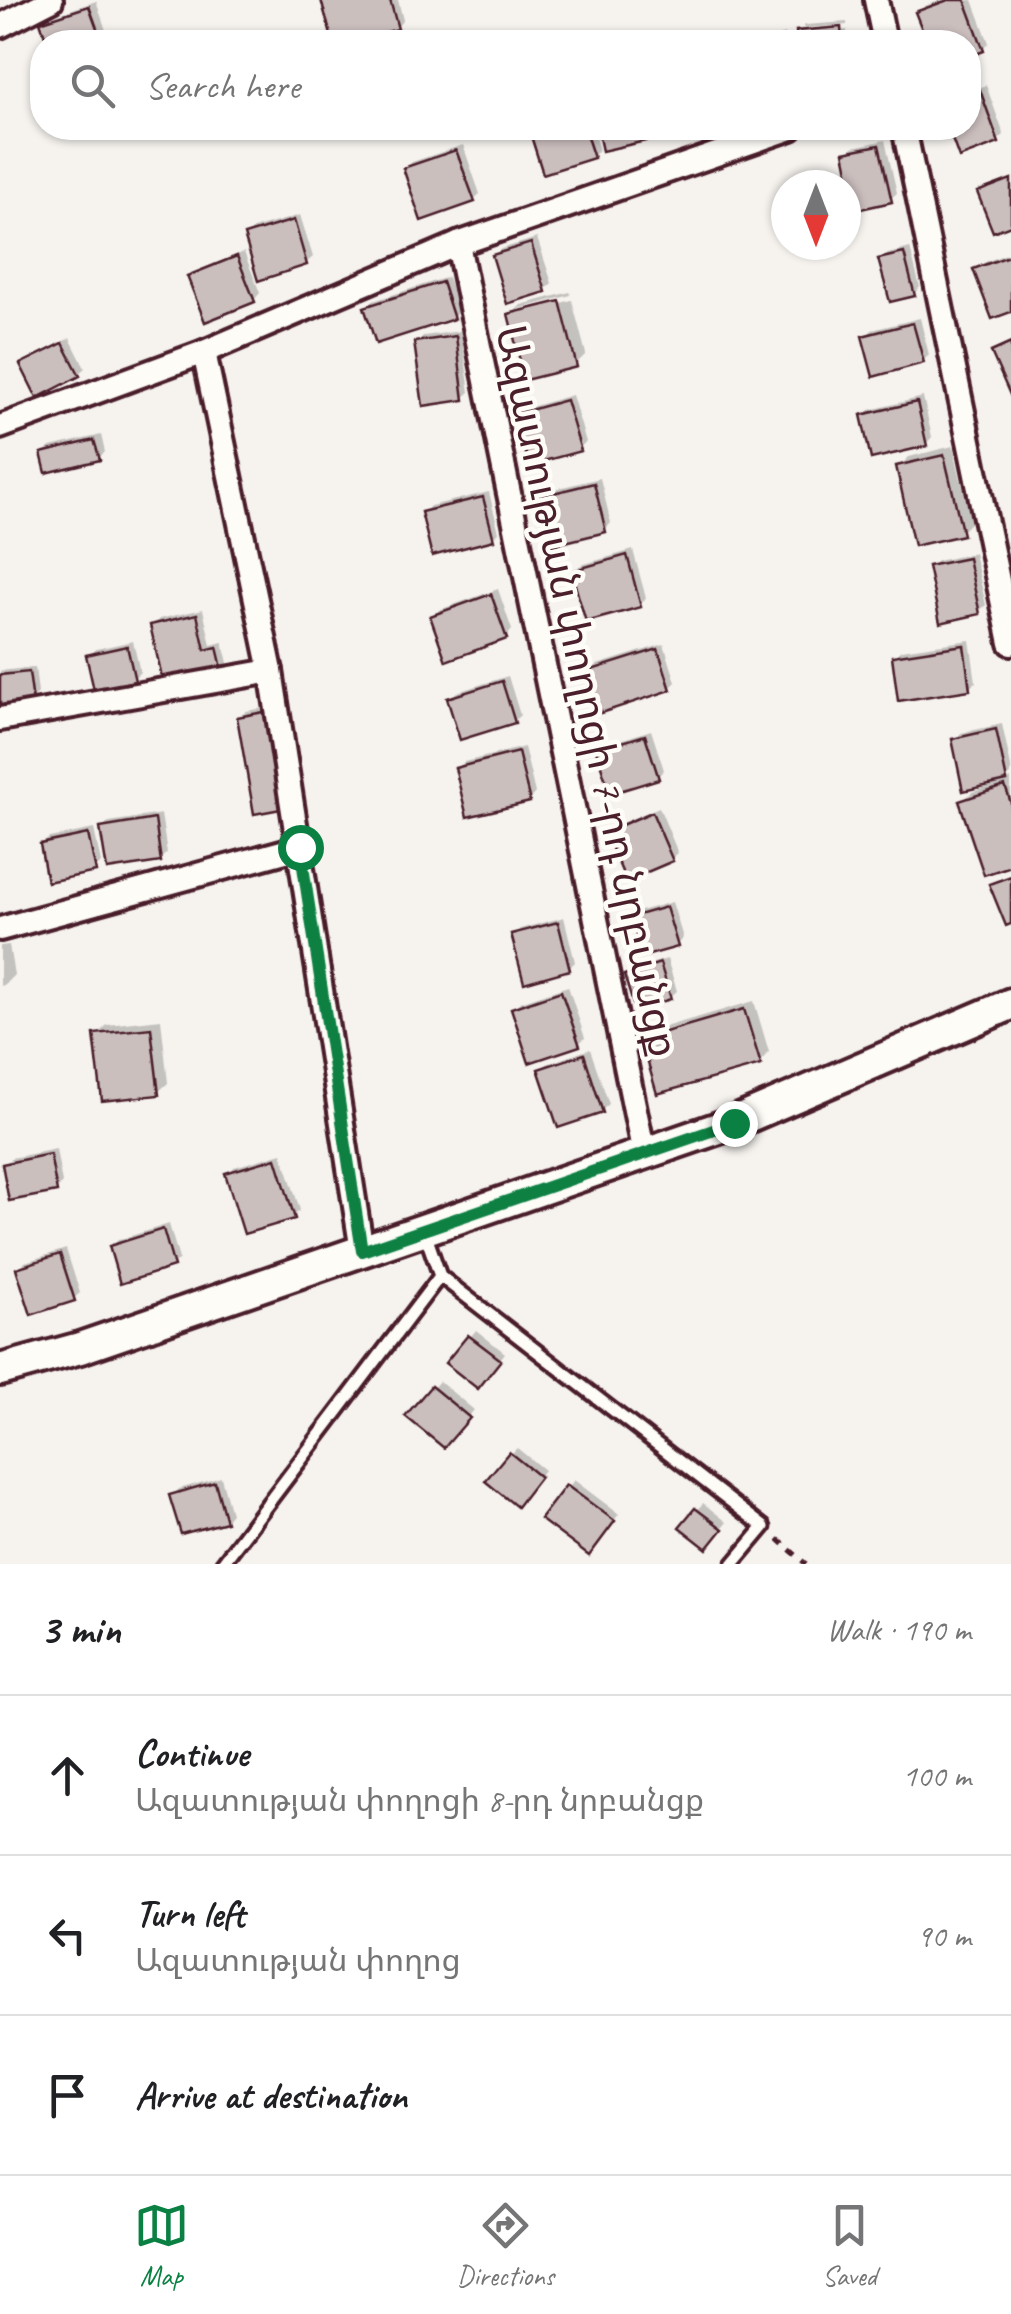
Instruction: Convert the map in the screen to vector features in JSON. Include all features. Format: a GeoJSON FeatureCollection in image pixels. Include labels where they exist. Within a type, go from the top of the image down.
{"type":"FeatureCollection","features":[{"type":"Feature","properties":{"kind":"street"},"geometry":{"type":"LineString","coordinates":[[0,26],[51,0]]}},
{"type":"Feature","properties":{"kind":"street"},"geometry":{"type":"LineString","coordinates":[[876,0],[882,30]]}},
{"type":"Feature","properties":{"kind":"street"},"geometry":{"type":"LineString","coordinates":[[0,427],[204,352],[458,244],[757,140]]}},
{"type":"Feature","properties":{"kind":"street"},"geometry":{"type":"LineString","coordinates":[[906,140],[1011,643]]}},
{"type":"Feature","properties":{"kind":"street","name":"Ազատության փողոցի 7-րդ նրբանցք"},"geometry":{"type":"LineString","coordinates":[[458,244],[644,1154]]}},
{"type":"Feature","properties":{"kind":"street"},"geometry":{"type":"LineString","coordinates":[[204,352],[271,671],[362,1251]]}},
{"type":"Feature","properties":{"kind":"street"},"geometry":{"type":"LineString","coordinates":[[0,720],[271,671]]}},
{"type":"Feature","properties":{"kind":"street"},"geometry":{"type":"LineString","coordinates":[[0,929],[300,847]]}},
{"type":"Feature","properties":{"kind":"street"},"geometry":{"type":"LineString","coordinates":[[0,1370],[80,1348],[734,1123],[1011,1004]]}},
{"type":"Feature","properties":{"kind":"lane"},"geometry":{"type":"LineString","coordinates":[[424,1230],[440,1276],[764,1528],[733,1564]]}},
{"type":"Feature","properties":{"kind":"lane"},"geometry":{"type":"LineString","coordinates":[[222,1564],[440,1276]]}},
{"type":"Feature","properties":{"kind":"path"},"geometry":{"type":"LineString","coordinates":[[764,1528],[806,1564]]}},
{"type":"Feature","properties":{"kind":"building"},"geometry":{"type":"Polygon","coordinates":[[[321,0],[390,0],[398,29],[394,30],[330,30],[321,0]]]}},
{"type":"Feature","properties":{"kind":"building"},"geometry":{"type":"Polygon","coordinates":[[[948,0],[965,0],[976,30],[922,30],[915,12],[948,0]]]}},
{"type":"Feature","properties":{"kind":"building"},"geometry":{"type":"Polygon","coordinates":[[[89,6],[98,30],[43,30],[40,22],[89,6]]]}},
{"type":"Feature","properties":{"kind":"building"},"geometry":{"type":"Polygon","coordinates":[[[981,93],[999,143],[959,158],[952,140],[981,140],[981,93]]]}},
{"type":"Feature","properties":{"kind":"building"},"geometry":{"type":"Polygon","coordinates":[[[532,140],[588,140],[594,158],[543,174],[532,140]]]}},
{"type":"Feature","properties":{"kind":"building"},"geometry":{"type":"Polygon","coordinates":[[[600,140],[650,140],[602,151],[600,140]]]}},
{"type":"Feature","properties":{"kind":"building"},"geometry":{"type":"Polygon","coordinates":[[[879,145],[892,202],[861,209],[861,170],[848,170],[844,152],[879,145]]]}},
{"type":"Feature","properties":{"kind":"building"},"geometry":{"type":"Polygon","coordinates":[[[456,150],[475,202],[421,221],[403,168],[456,150]]]}},
{"type":"Feature","properties":{"kind":"building"},"geometry":{"type":"Polygon","coordinates":[[[1011,179],[1011,225],[993,232],[977,192],[1011,179]]]}},
{"type":"Feature","properties":{"kind":"building"},"geometry":{"type":"Polygon","coordinates":[[[294,220],[307,265],[258,281],[244,235],[294,220]]]}},
{"type":"Feature","properties":{"kind":"building"},"geometry":{"type":"Polygon","coordinates":[[[531,243],[546,292],[507,304],[492,255],[531,243]]]}},
{"type":"Feature","properties":{"kind":"building"},"geometry":{"type":"Polygon","coordinates":[[[904,253],[915,296],[890,302],[878,259],[904,253]]]}},
{"type":"Feature","properties":{"kind":"building"},"geometry":{"type":"Polygon","coordinates":[[[1011,255],[1011,312],[992,319],[973,269],[1011,255]]]}},
{"type":"Feature","properties":{"kind":"building"},"geometry":{"type":"Polygon","coordinates":[[[237,256],[255,302],[205,322],[187,276],[237,256]]]}},
{"type":"Feature","properties":{"kind":"building"},"geometry":{"type":"Polygon","coordinates":[[[442,282],[454,319],[376,344],[364,307],[442,282]]]}},
{"type":"Feature","properties":{"kind":"building"},"geometry":{"type":"Polygon","coordinates":[[[560,301],[577,367],[525,380],[508,314],[560,301]]]}},
{"type":"Feature","properties":{"kind":"building"},"geometry":{"type":"Polygon","coordinates":[[[913,323],[924,363],[873,377],[862,336],[913,323]]]}},
{"type":"Feature","properties":{"kind":"building"},"geometry":{"type":"Polygon","coordinates":[[[456,336],[464,400],[423,406],[414,342],[456,336]]]}},
{"type":"Feature","properties":{"kind":"building"},"geometry":{"type":"Polygon","coordinates":[[[63,343],[80,376],[37,398],[20,364],[63,343]]]}},
{"type":"Feature","properties":{"kind":"building"},"geometry":{"type":"Polygon","coordinates":[[[1011,343],[1011,397],[991,352],[1011,343]]]}},
{"type":"Feature","properties":{"kind":"building"},"geometry":{"type":"Polygon","coordinates":[[[566,400],[581,451],[529,465],[515,414],[566,400]]]}},
{"type":"Feature","properties":{"kind":"building"},"geometry":{"type":"Polygon","coordinates":[[[917,402],[927,446],[871,459],[861,415],[917,402]]]}},
{"type":"Feature","properties":{"kind":"building"},"geometry":{"type":"Polygon","coordinates":[[[94,440],[100,460],[46,473],[41,453],[94,440]]]}},
{"type":"Feature","properties":{"kind":"building"},"geometry":{"type":"Polygon","coordinates":[[[944,455],[963,535],[914,546],[896,466],[944,455]]]}},
{"type":"Feature","properties":{"kind":"building"},"geometry":{"type":"Polygon","coordinates":[[[594,483],[606,532],[549,546],[537,497],[594,483]]]}},
{"type":"Feature","properties":{"kind":"building"},"geometry":{"type":"Polygon","coordinates":[[[483,497],[494,540],[432,556],[421,512],[483,497]]]}},
{"type":"Feature","properties":{"kind":"building"},"geometry":{"type":"Polygon","coordinates":[[[627,555],[641,607],[586,622],[571,571],[627,555]]]}},
{"type":"Feature","properties":{"kind":"building"},"geometry":{"type":"Polygon","coordinates":[[[968,558],[980,614],[940,623],[928,566],[968,558]]]}},
{"type":"Feature","properties":{"kind":"building"},"geometry":{"type":"Polygon","coordinates":[[[491,594],[507,639],[446,661],[430,616],[491,594]]]}},
{"type":"Feature","properties":{"kind":"building"},"geometry":{"type":"Polygon","coordinates":[[[197,614],[205,650],[217,647],[223,672],[164,686],[150,625],[197,614]]]}},
{"type":"Feature","properties":{"kind":"building"},"geometry":{"type":"Polygon","coordinates":[[[964,645],[970,690],[898,701],[892,656],[964,645]]]}},
{"type":"Feature","properties":{"kind":"building"},"geometry":{"type":"Polygon","coordinates":[[[127,646],[135,681],[94,690],[86,655],[127,646]]]}},
{"type":"Feature","properties":{"kind":"building"},"geometry":{"type":"Polygon","coordinates":[[[658,649],[671,690],[601,713],[588,671],[658,649]]]}},
{"type":"Feature","properties":{"kind":"building"},"geometry":{"type":"Polygon","coordinates":[[[29,672],[33,702],[0,706],[0,675],[29,672]]]}},
{"type":"Feature","properties":{"kind":"building"},"geometry":{"type":"Polygon","coordinates":[[[502,681],[515,723],[460,740],[447,698],[502,681]]]}},
{"type":"Feature","properties":{"kind":"building"},"geometry":{"type":"Polygon","coordinates":[[[264,712],[281,809],[254,814],[237,717],[264,712]]]}},
{"type":"Feature","properties":{"kind":"building"},"geometry":{"type":"Polygon","coordinates":[[[996,729],[1007,781],[963,791],[952,739],[996,729]]]}},
{"type":"Feature","properties":{"kind":"building"},"geometry":{"type":"Polygon","coordinates":[[[645,735],[659,779],[610,794],[596,750],[645,735]]]}},
{"type":"Feature","properties":{"kind":"building"},"geometry":{"type":"Polygon","coordinates":[[[518,752],[530,802],[467,817],[455,768],[518,752]]]}},
{"type":"Feature","properties":{"kind":"building"},"geometry":{"type":"Polygon","coordinates":[[[1005,786],[1011,803],[1011,866],[984,875],[959,801],[1005,786]]]}},
{"type":"Feature","properties":{"kind":"building"},"geometry":{"type":"Polygon","coordinates":[[[652,812],[673,861],[626,881],[605,832],[652,812]]]}},
{"type":"Feature","properties":{"kind":"building"},"geometry":{"type":"Polygon","coordinates":[[[155,819],[161,862],[107,870],[100,828],[155,819]]]}},
{"type":"Feature","properties":{"kind":"building"},"geometry":{"type":"Polygon","coordinates":[[[88,834],[96,872],[47,882],[40,844],[88,834]]]}},
{"type":"Feature","properties":{"kind":"building"},"geometry":{"type":"Polygon","coordinates":[[[1011,876],[1011,924],[1006,926],[989,884],[1011,876]]]}},
{"type":"Feature","properties":{"kind":"building"},"geometry":{"type":"Polygon","coordinates":[[[666,907],[678,947],[642,957],[631,917],[666,907]]]}},
{"type":"Feature","properties":{"kind":"building"},"geometry":{"type":"Polygon","coordinates":[[[558,922],[570,970],[524,983],[511,934],[558,922]]]}},
{"type":"Feature","properties":{"kind":"building"},"geometry":{"type":"Polygon","coordinates":[[[660,963],[671,999],[635,1010],[624,975],[660,963]]]}},
{"type":"Feature","properties":{"kind":"building"},"geometry":{"type":"Polygon","coordinates":[[[561,991],[580,1046],[529,1063],[511,1008],[561,991]]]}},
{"type":"Feature","properties":{"kind":"building"},"geometry":{"type":"Polygon","coordinates":[[[744,1009],[761,1065],[657,1094],[641,1039],[744,1009]]]}},
{"type":"Feature","properties":{"kind":"building"},"geometry":{"type":"Polygon","coordinates":[[[151,1028],[159,1095],[102,1101],[94,1034],[151,1028]]]}},
{"type":"Feature","properties":{"kind":"building"},"geometry":{"type":"Polygon","coordinates":[[[584,1054],[603,1113],[558,1128],[538,1069],[584,1054]]]}},
{"type":"Feature","properties":{"kind":"building"},"geometry":{"type":"Polygon","coordinates":[[[50,1154],[57,1192],[9,1201],[2,1164],[50,1154]]]}},
{"type":"Feature","properties":{"kind":"building"},"geometry":{"type":"Polygon","coordinates":[[[276,1158],[295,1219],[244,1234],[225,1173],[276,1158]]]}},
{"type":"Feature","properties":{"kind":"building"},"geometry":{"type":"Polygon","coordinates":[[[163,1229],[174,1267],[120,1284],[109,1246],[163,1229]]]}},
{"type":"Feature","properties":{"kind":"building"},"geometry":{"type":"Polygon","coordinates":[[[60,1254],[75,1301],[31,1315],[16,1268],[60,1254]]]}},
{"type":"Feature","properties":{"kind":"building"},"geometry":{"type":"Polygon","coordinates":[[[468,1335],[501,1360],[478,1389],[445,1363],[468,1335]]]}},
{"type":"Feature","properties":{"kind":"building"},"geometry":{"type":"Polygon","coordinates":[[[431,1386],[470,1418],[444,1448],[405,1416],[431,1386]]]}},
{"type":"Feature","properties":{"kind":"building"},"geometry":{"type":"Polygon","coordinates":[[[509,1452],[540,1477],[517,1507],[485,1481],[509,1452]]]}},
{"type":"Feature","properties":{"kind":"building"},"geometry":{"type":"Polygon","coordinates":[[[215,1482],[226,1522],[181,1534],[169,1495],[215,1482]]]}},
{"type":"Feature","properties":{"kind":"building"},"geometry":{"type":"Polygon","coordinates":[[[566,1485],[615,1521],[589,1556],[540,1519],[566,1485]]]}},
{"type":"Feature","properties":{"kind":"building"},"geometry":{"type":"Polygon","coordinates":[[[695,1508],[723,1529],[707,1549],[679,1527],[695,1508]]]}},
{"type":"Feature","properties":{"kind":"route"},"geometry":{"type":"LineString","coordinates":[[300,847],[362,1251],[734,1123]]}}]}
